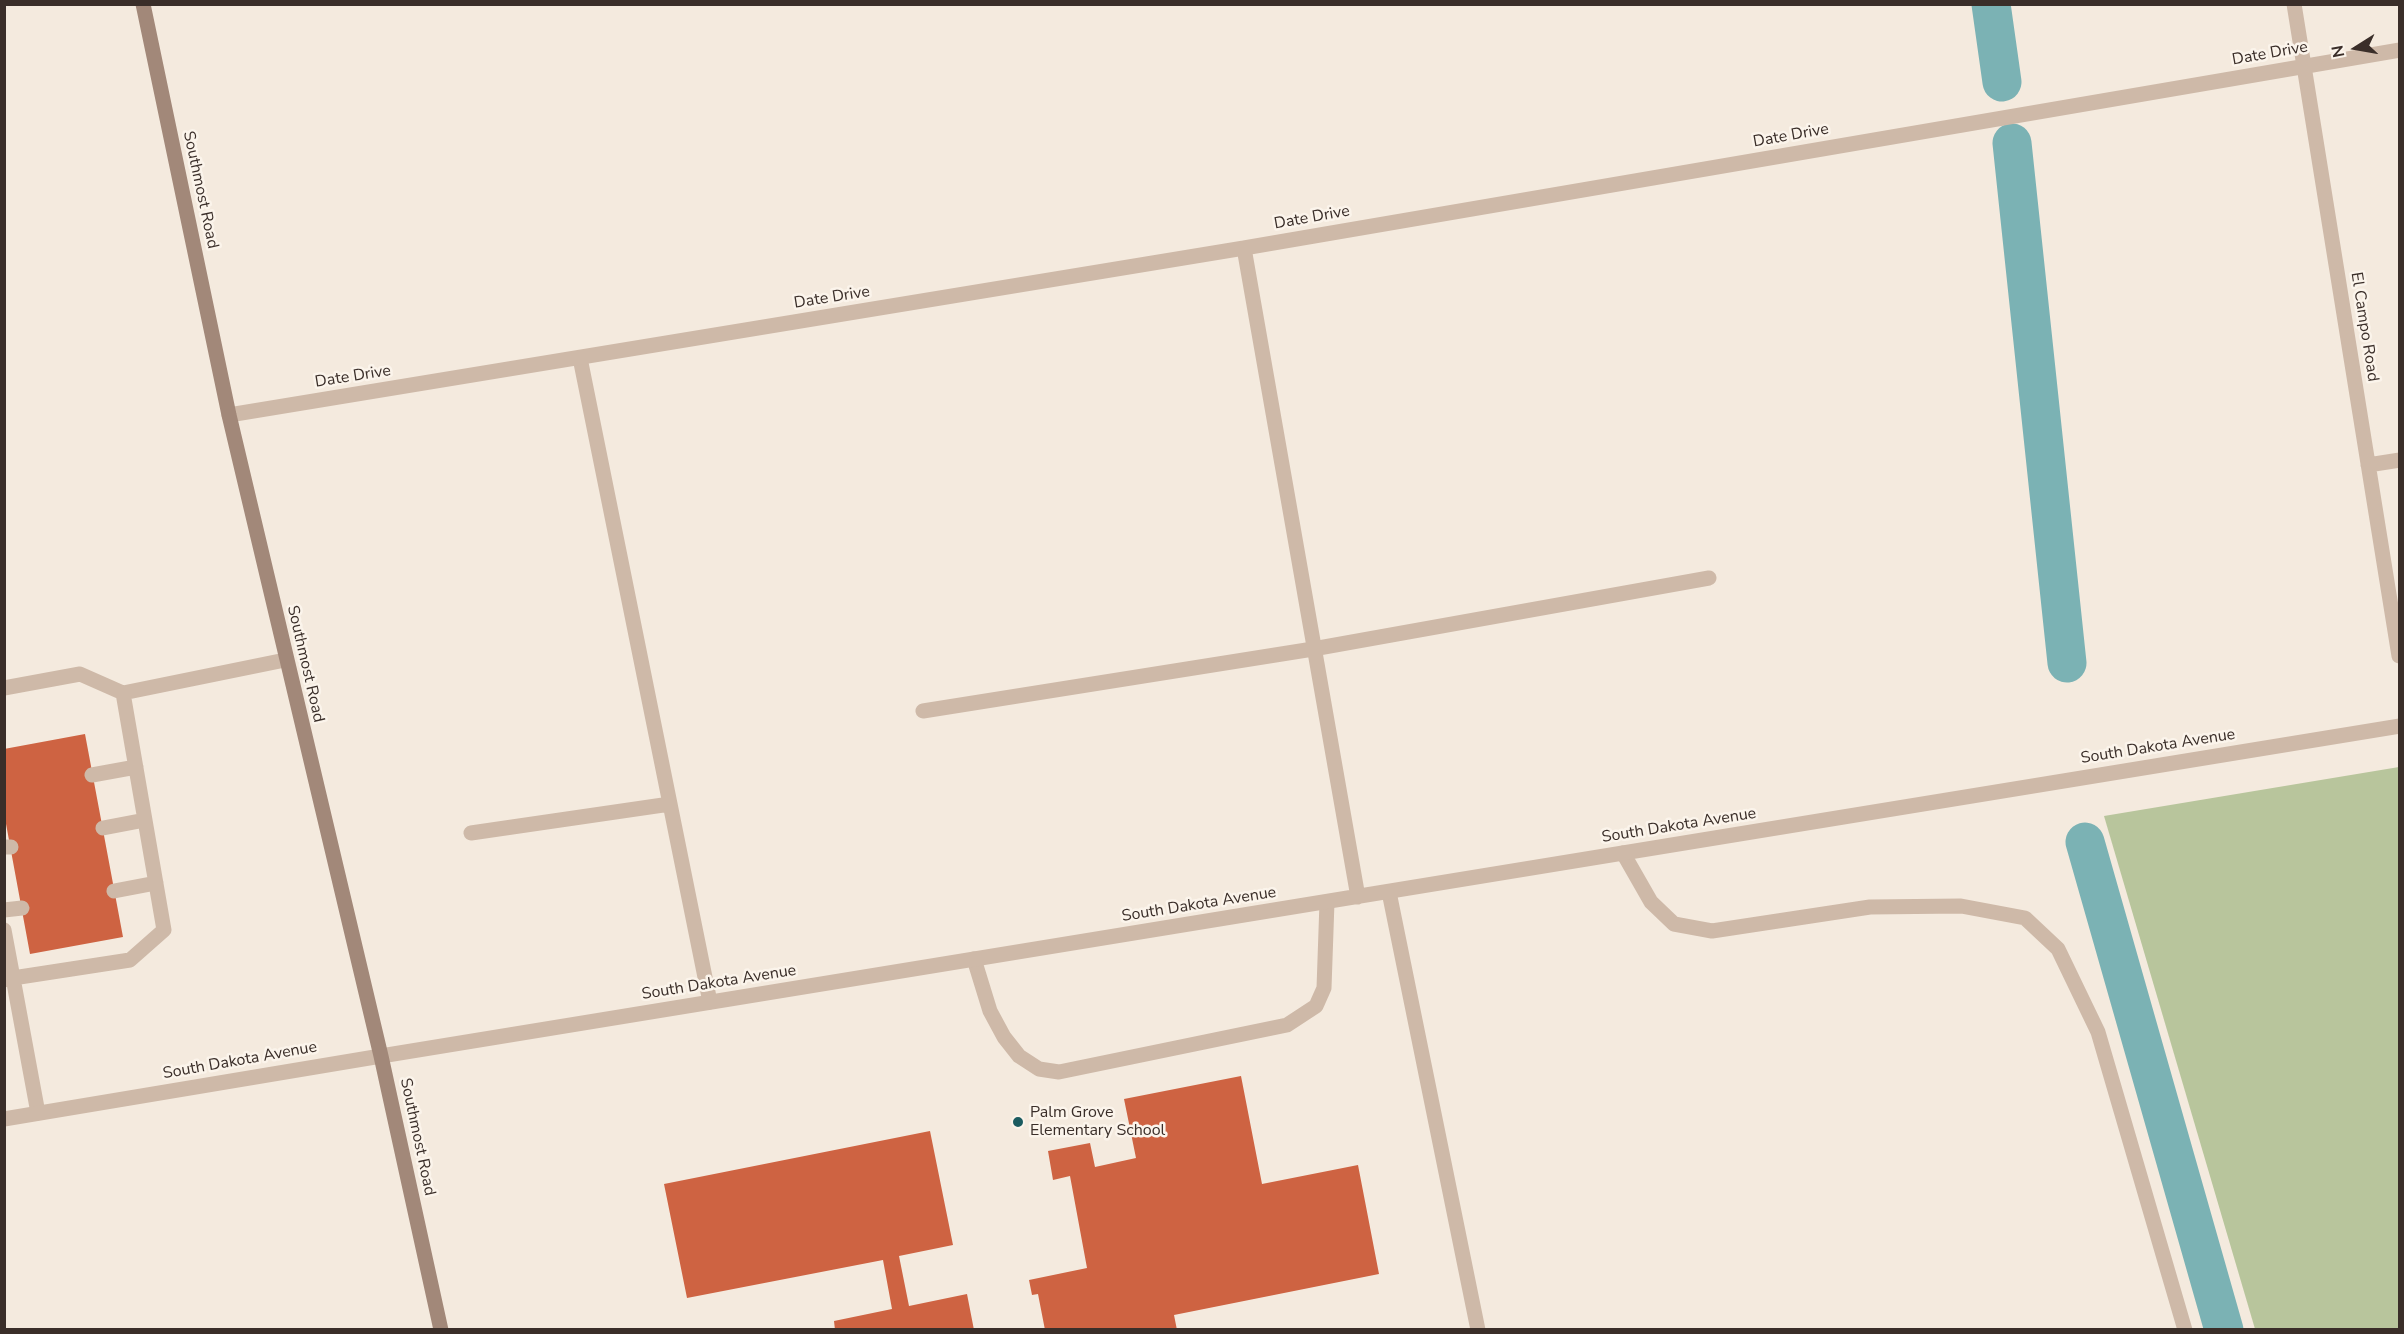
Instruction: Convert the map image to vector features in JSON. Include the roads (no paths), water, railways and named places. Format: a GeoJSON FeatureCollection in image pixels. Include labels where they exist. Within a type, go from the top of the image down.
{"type":"FeatureCollection","features":[{"type":"Feature","properties":{"kind":"main road","name":"Southmost Road"},"geometry":{"type":"LineString","coordinates":[[143,4],[229,415],[285,660],[381,1056],[441,1329]]}},
{"type":"Feature","properties":{"kind":"street","name":"El Campo Road"},"geometry":{"type":"LineString","coordinates":[[2294,4],[2399,656]]}},
{"type":"Feature","properties":{"kind":"street","name":"Date Drive"},"geometry":{"type":"LineString","coordinates":[[229,415],[1244,248],[2400,50]]}},
{"type":"Feature","properties":{"kind":"street"},"geometry":{"type":"LineString","coordinates":[[1244,248],[1358,897]]}},
{"type":"Feature","properties":{"kind":"street"},"geometry":{"type":"LineString","coordinates":[[580,358],[710,1002]]}},
{"type":"Feature","properties":{"kind":"street"},"geometry":{"type":"LineString","coordinates":[[2368,465],[2400,460]]}},
{"type":"Feature","properties":{"kind":"street"},"geometry":{"type":"LineString","coordinates":[[923,711],[1313,649],[1709,578]]}},
{"type":"Feature","properties":{"kind":"street"},"geometry":{"type":"LineString","coordinates":[[4,688],[80,674],[123,693],[285,660]]}},
{"type":"Feature","properties":{"kind":"street"},"geometry":{"type":"LineString","coordinates":[[9,979],[130,960],[164,930],[123,693]]}},
{"type":"Feature","properties":{"kind":"street","name":"South Dakota Avenue"},"geometry":{"type":"LineString","coordinates":[[4,1119],[2400,726]]}},
{"type":"Feature","properties":{"kind":"street"},"geometry":{"type":"LineString","coordinates":[[92,775],[136,767]]}},
{"type":"Feature","properties":{"kind":"street"},"geometry":{"type":"LineString","coordinates":[[471,833],[670,804]]}},
{"type":"Feature","properties":{"kind":"street"},"geometry":{"type":"LineString","coordinates":[[103,828],[145,820]]}},
{"type":"Feature","properties":{"kind":"street"},"geometry":{"type":"LineString","coordinates":[[1623,854],[1651,902],[1674,924],[1712,931],[1870,907],[1960,906],[2025,918],[2058,949],[2098,1032],[2185,1329]]}},
{"type":"Feature","properties":{"kind":"street"},"geometry":{"type":"LineString","coordinates":[[114,891],[156,883]]}},
{"type":"Feature","properties":{"kind":"street"},"geometry":{"type":"LineString","coordinates":[[1389,892],[1478,1329]]}},
{"type":"Feature","properties":{"kind":"street"},"geometry":{"type":"LineString","coordinates":[[974,959],[990,1011],[1004,1037],[1019,1056],[1029,1063],[1039,1069],[1059,1072],[1287,1025],[1316,1006],[1324,988],[1327,902]]}},
{"type":"Feature","properties":{"kind":"street"},"geometry":{"type":"LineString","coordinates":[[4,910],[22,908]]}},
{"type":"Feature","properties":{"kind":"street"},"geometry":{"type":"LineString","coordinates":[[4,930],[9,979],[38,1113]]}},
{"type":"Feature","properties":{"kind":"waterway"},"geometry":{"type":"LineString","coordinates":[[1991,4],[2002,82]]}},
{"type":"Feature","properties":{"kind":"waterway"},"geometry":{"type":"LineString","coordinates":[[2012,143],[2067,663]]}},
{"type":"Feature","properties":{"kind":"waterway"},"geometry":{"type":"LineString","coordinates":[[2085,842],[2224,1330]]}},
{"type":"Feature","properties":{"kind":"place","name":"Palm Grove Elementary School"},"geometry":{"type":"Point","coordinates":[1018,1122]}}]}
